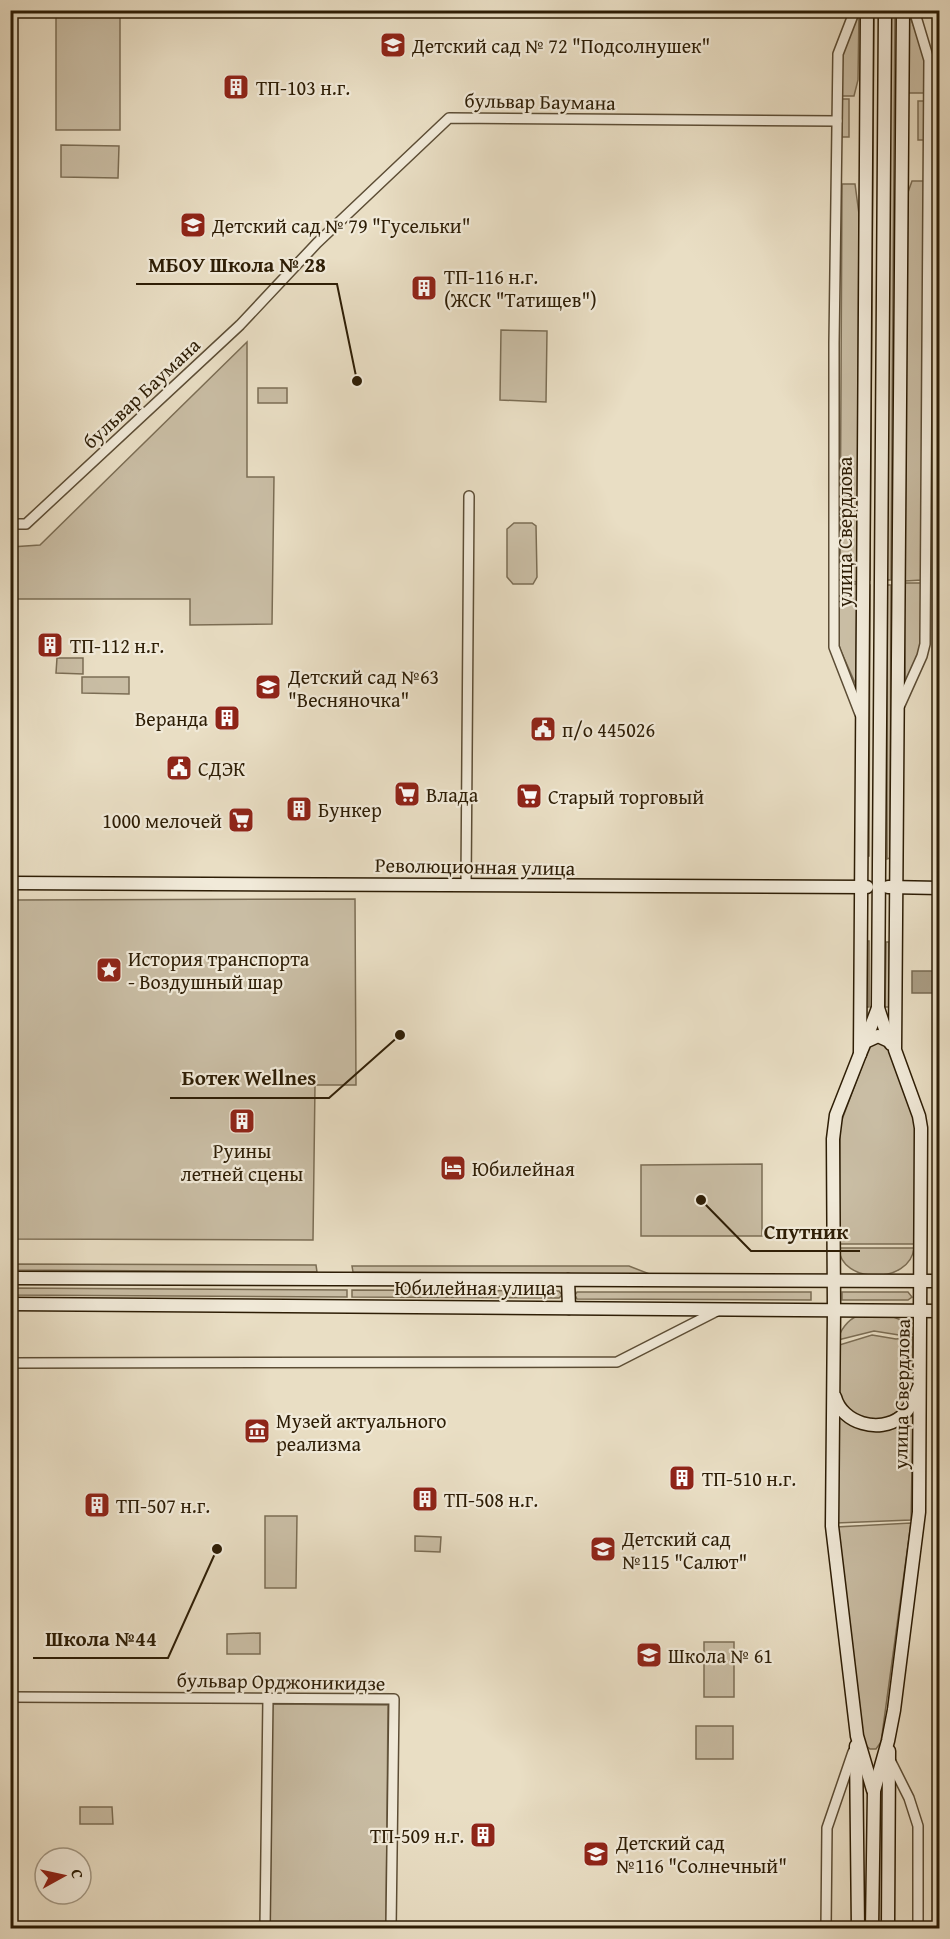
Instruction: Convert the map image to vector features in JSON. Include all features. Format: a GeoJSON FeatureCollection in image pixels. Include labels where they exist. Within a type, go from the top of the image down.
{"type":"FeatureCollection","features":[{"type":"Feature","properties":{"kind":"main road","name":"улица Свердлова"},"geometry":{"type":"LineString","coordinates":[[863,1048],[861,887],[867,10]]}},
{"type":"Feature","properties":{"kind":"main road","name":"улица Свердлова"},"geometry":{"type":"LineString","coordinates":[[858,1929],[858,1742],[832,1526],[834,1127],[836,1115],[878,1008],[885,10]]}},
{"type":"Feature","properties":{"kind":"main road","name":"улица Свердлова"},"geometry":{"type":"LineString","coordinates":[[892,1045],[896,887],[903,10]]}},
{"type":"Feature","properties":{"kind":"main road","name":"Революционная улица"},"geometry":{"type":"LineString","coordinates":[[10,883],[939,888]]}},
{"type":"Feature","properties":{"kind":"main road","name":"улица Свердлова"},"geometry":{"type":"LineString","coordinates":[[872,1929],[874,1791],[888,1741],[919,1512],[921,1311],[921,1128],[919,1116],[878,1008]]}},
{"type":"Feature","properties":{"kind":"main road"},"geometry":{"type":"LineString","coordinates":[[863,1048],[878,1036],[892,1045]]}},
{"type":"Feature","properties":{"kind":"main road","name":"Юбилейная улица"},"geometry":{"type":"LineString","coordinates":[[10,1278],[939,1281]]}},
{"type":"Feature","properties":{"kind":"main road"},"geometry":{"type":"LineString","coordinates":[[568,1280],[569,1308]]}},
{"type":"Feature","properties":{"kind":"main road","name":"Юбилейная улица"},"geometry":{"type":"LineString","coordinates":[[10,1304],[939,1311]]}},
{"type":"Feature","properties":{"kind":"main road"},"geometry":{"type":"LineString","coordinates":[[833,1390],[838,1407],[846,1414],[860,1423],[879,1425],[888,1424],[908,1410],[920,1384]]}},
{"type":"Feature","properties":{"kind":"main road","name":"улица Свердлова"},"geometry":{"type":"LineString","coordinates":[[888,1741],[888,1929]]}},
{"type":"Feature","properties":{"kind":"main road"},"geometry":{"type":"LineString","coordinates":[[858,1742],[866,1751],[873,1752],[878,1751],[888,1741]]}},
{"type":"Feature","properties":{"kind":"main road","name":"улица Свердлова"},"geometry":{"type":"LineString","coordinates":[[858,1742],[874,1791]]}},
{"type":"Feature","properties":{"kind":"street"},"geometry":{"type":"LineString","coordinates":[[855,10],[838,54],[834,647],[862,719]]}},
{"type":"Feature","properties":{"kind":"street"},"geometry":{"type":"LineString","coordinates":[[897,710],[922,656],[925,644],[929,60],[914,10]]}},
{"type":"Feature","properties":{"kind":"street","name":"бульвар Баумана"},"geometry":{"type":"LineString","coordinates":[[10,524],[26,524],[240,324],[317,243],[449,118],[837,121]]}},
{"type":"Feature","properties":{"kind":"street"},"geometry":{"type":"LineString","coordinates":[[929,123],[939,123]]}},
{"type":"Feature","properties":{"kind":"street"},"geometry":{"type":"LineString","coordinates":[[466,885],[469,496]]}},
{"type":"Feature","properties":{"kind":"street"},"geometry":{"type":"LineString","coordinates":[[10,1363],[617,1362],[722,1308]]}},
{"type":"Feature","properties":{"kind":"street","name":"бульвар Орджоникидзе"},"geometry":{"type":"LineString","coordinates":[[10,1697],[394,1699],[391,1929]]}},
{"type":"Feature","properties":{"kind":"street"},"geometry":{"type":"LineString","coordinates":[[265,1929],[268,1698]]}},
{"type":"Feature","properties":{"kind":"street"},"geometry":{"type":"LineString","coordinates":[[826,1929],[827,1828],[858,1742]]}},
{"type":"Feature","properties":{"kind":"street"},"geometry":{"type":"LineString","coordinates":[[889,1758],[909,1798],[918,1826],[918,1929]]}},
{"type":"Feature","properties":{"kind":"shaded area"},"geometry":{"type":"Polygon","coordinates":[[[874,10],[870,580],[866,580],[870,11],[874,10]]]}},
{"type":"Feature","properties":{"kind":"shaded area"},"geometry":{"type":"Polygon","coordinates":[[[895,10],[891,580],[887,580],[890,11],[895,10]]]}},
{"type":"Feature","properties":{"kind":"shaded area"},"geometry":{"type":"Polygon","coordinates":[[[56,11],[120,11],[120,130],[56,130],[56,11]]]}},
{"type":"Feature","properties":{"kind":"shaded area"},"geometry":{"type":"Polygon","coordinates":[[[859,11],[858,80],[854,96],[842,96],[842,54],[859,11]]]}},
{"type":"Feature","properties":{"kind":"shaded area"},"geometry":{"type":"Polygon","coordinates":[[[909,14],[925,56],[925,93],[907,93],[909,14]]]}},
{"type":"Feature","properties":{"kind":"shaded area"},"geometry":{"type":"Polygon","coordinates":[[[842,99],[849,99],[849,137],[842,137],[842,99]]]}},
{"type":"Feature","properties":{"kind":"shaded area"},"geometry":{"type":"Polygon","coordinates":[[[918,101],[925,101],[925,140],[918,140],[918,101]]]}},
{"type":"Feature","properties":{"kind":"shaded area"},"geometry":{"type":"Polygon","coordinates":[[[61,145],[119,146],[118,178],[61,177],[61,145]]]}},
{"type":"Feature","properties":{"kind":"shaded area"},"geometry":{"type":"Polygon","coordinates":[[[912,181],[925,181],[922,580],[905,581],[907,195],[912,181]]]}},
{"type":"Feature","properties":{"kind":"shaded area"},"geometry":{"type":"Polygon","coordinates":[[[842,184],[855,184],[859,214],[857,582],[840,581],[842,184]]]}},
{"type":"Feature","properties":{"kind":"shaded area"},"geometry":{"type":"Polygon","coordinates":[[[501,330],[547,331],[546,402],[500,400],[501,330]]]}},
{"type":"Feature","properties":{"kind":"shaded area"},"geometry":{"type":"Polygon","coordinates":[[[247,342],[247,477],[274,477],[272,624],[190,625],[190,599],[11,599],[11,547],[40,545],[247,342]]]}},
{"type":"Feature","properties":{"kind":"shaded area"},"geometry":{"type":"Polygon","coordinates":[[[258,388],[287,388],[287,403],[258,403],[258,388]]]}},
{"type":"Feature","properties":{"kind":"shaded area"},"geometry":{"type":"Polygon","coordinates":[[[514,523],[532,523],[536,526],[537,577],[533,584],[513,584],[507,577],[507,529],[514,523]]]}},
{"type":"Feature","properties":{"kind":"shaded area"},"geometry":{"type":"Polygon","coordinates":[[[904,583],[922,583],[921,649],[905,684],[904,583]]]}},
{"type":"Feature","properties":{"kind":"shaded area"},"geometry":{"type":"Polygon","coordinates":[[[840,584],[857,584],[856,685],[838,641],[840,584]]]}},
{"type":"Feature","properties":{"kind":"shaded area"},"geometry":{"type":"Polygon","coordinates":[[[866,585],[870,585],[869,856],[867,856],[866,585]]]}},
{"type":"Feature","properties":{"kind":"shaded area"},"geometry":{"type":"Polygon","coordinates":[[[887,585],[891,585],[890,858],[887,859],[887,585]]]}},
{"type":"Feature","properties":{"kind":"shaded area"},"geometry":{"type":"Polygon","coordinates":[[[57,658],[83,658],[83,674],[56,673],[57,658]]]}},
{"type":"Feature","properties":{"kind":"shaded area"},"geometry":{"type":"Polygon","coordinates":[[[82,677],[129,677],[129,694],[82,693],[82,677]]]}},
{"type":"Feature","properties":{"kind":"shaded area"},"geometry":{"type":"Polygon","coordinates":[[[355,899],[356,1085],[315,1085],[313,1240],[11,1239],[11,900],[355,899]]]}},
{"type":"Feature","properties":{"kind":"shaded area"},"geometry":{"type":"Polygon","coordinates":[[[865,941],[869,941],[869,1007],[865,1007],[865,941]]]}},
{"type":"Feature","properties":{"kind":"shaded area"},"geometry":{"type":"Polygon","coordinates":[[[886,942],[889,942],[889,1007],[885,1007],[886,942]]]}},
{"type":"Feature","properties":{"kind":"shaded area"},"geometry":{"type":"Polygon","coordinates":[[[912,971],[933,971],[933,993],[912,993],[912,971]]]}},
{"type":"Feature","properties":{"kind":"shaded area"},"geometry":{"type":"Polygon","coordinates":[[[871,1042],[886,1043],[915,1123],[915,1244],[839,1244],[840,1125],[871,1042]]]}},
{"type":"Feature","properties":{"kind":"shaded area"},"geometry":{"type":"Polygon","coordinates":[[[762,1164],[762,1236],[641,1236],[641,1165],[762,1164]]]}},
{"type":"Feature","properties":{"kind":"shaded area"},"geometry":{"type":"Polygon","coordinates":[[[839,1248],[914,1248],[910,1260],[901,1269],[889,1274],[875,1275],[862,1274],[851,1268],[842,1260],[839,1248]]]}},
{"type":"Feature","properties":{"kind":"shaded area"},"geometry":{"type":"Polygon","coordinates":[[[11,1264],[316,1265],[317,1272],[11,1270],[11,1264]]]}},
{"type":"Feature","properties":{"kind":"shaded area"},"geometry":{"type":"Polygon","coordinates":[[[352,1266],[629,1266],[652,1275],[353,1272],[352,1266]]]}},
{"type":"Feature","properties":{"kind":"shaded area"},"geometry":{"type":"Polygon","coordinates":[[[11,1288],[347,1290],[347,1297],[11,1295],[11,1288]]]}},
{"type":"Feature","properties":{"kind":"shaded area"},"geometry":{"type":"Polygon","coordinates":[[[352,1290],[559,1291],[562,1295],[559,1298],[352,1297],[352,1290]]]}},
{"type":"Feature","properties":{"kind":"shaded area"},"geometry":{"type":"Polygon","coordinates":[[[577,1292],[811,1292],[811,1300],[577,1299],[575,1295],[577,1292]]]}},
{"type":"Feature","properties":{"kind":"shaded area"},"geometry":{"type":"Polygon","coordinates":[[[842,1292],[908,1292],[912,1297],[908,1300],[842,1300],[842,1292]]]}},
{"type":"Feature","properties":{"kind":"shaded area"},"geometry":{"type":"Polygon","coordinates":[[[881,1315],[896,1318],[908,1326],[912,1334],[899,1335],[874,1331],[838,1340],[845,1326],[857,1316],[881,1315]]]}},
{"type":"Feature","properties":{"kind":"shaded area"},"geometry":{"type":"Polygon","coordinates":[[[872,1335],[896,1339],[913,1337],[913,1388],[910,1397],[898,1411],[890,1416],[872,1420],[854,1415],[837,1393],[836,1346],[872,1335]]]}},
{"type":"Feature","properties":{"kind":"shaded area"},"geometry":{"type":"Polygon","coordinates":[[[835,1411],[848,1422],[905,1421],[913,1414],[911,1520],[836,1523],[835,1411]]]}},
{"type":"Feature","properties":{"kind":"shaded area"},"geometry":{"type":"Polygon","coordinates":[[[265,1516],[297,1516],[296,1588],[265,1588],[265,1516]]]}},
{"type":"Feature","properties":{"kind":"shaded area"},"geometry":{"type":"Polygon","coordinates":[[[911,1523],[881,1742],[876,1749],[870,1749],[863,1743],[836,1527],[911,1523]]]}},
{"type":"Feature","properties":{"kind":"shaded area"},"geometry":{"type":"Polygon","coordinates":[[[415,1536],[441,1537],[440,1552],[415,1551],[415,1536]]]}},
{"type":"Feature","properties":{"kind":"shaded area"},"geometry":{"type":"Polygon","coordinates":[[[260,1633],[260,1654],[227,1654],[227,1634],[260,1633]]]}},
{"type":"Feature","properties":{"kind":"shaded area"},"geometry":{"type":"Polygon","coordinates":[[[704,1642],[734,1642],[734,1697],[704,1697],[704,1642]]]}},
{"type":"Feature","properties":{"kind":"shaded area"},"geometry":{"type":"Polygon","coordinates":[[[272,1704],[388,1705],[386,1928],[269,1928],[272,1704]]]}},
{"type":"Feature","properties":{"kind":"shaded area"},"geometry":{"type":"Polygon","coordinates":[[[696,1726],[733,1726],[733,1759],[696,1759],[696,1726]]]}},
{"type":"Feature","properties":{"kind":"shaded area"},"geometry":{"type":"Polygon","coordinates":[[[884,1787],[883,1928],[878,1928],[879,1788],[884,1787]]]}},
{"type":"Feature","properties":{"kind":"shaded area"},"geometry":{"type":"Polygon","coordinates":[[[80,1807],[112,1807],[113,1824],[80,1824],[80,1807]]]}},
{"type":"Feature","properties":{"kind":"place","name":"Детский сад № 72 \"Подсолнушек\""},"geometry":{"type":"Point","coordinates":[393,45]}},
{"type":"Feature","properties":{"kind":"place","name":"ТП-103 н.г."},"geometry":{"type":"Point","coordinates":[236,87]}},
{"type":"Feature","properties":{"kind":"place","name":"Детский сад № 79 \"Гусельки\""},"geometry":{"type":"Point","coordinates":[193,225]}},
{"type":"Feature","properties":{"kind":"place","name":"ТП-116 н.г. (ЖСК \"Татищев\")"},"geometry":{"type":"Point","coordinates":[424,288]}},
{"type":"Feature","properties":{"kind":"place","name":"МБОУ Школа № 28"},"geometry":{"type":"Point","coordinates":[357,381]}},
{"type":"Feature","properties":{"kind":"place","name":"ТП-112 н.г."},"geometry":{"type":"Point","coordinates":[50,645]}},
{"type":"Feature","properties":{"kind":"place","name":"Детский сад №63 \"Весняночка\""},"geometry":{"type":"Point","coordinates":[268,687]}},
{"type":"Feature","properties":{"kind":"place","name":"Веранда"},"geometry":{"type":"Point","coordinates":[227,718]}},
{"type":"Feature","properties":{"kind":"place","name":"п/о 445026"},"geometry":{"type":"Point","coordinates":[543,729]}},
{"type":"Feature","properties":{"kind":"place","name":"СДЭК"},"geometry":{"type":"Point","coordinates":[179,768]}},
{"type":"Feature","properties":{"kind":"place","name":"Влада"},"geometry":{"type":"Point","coordinates":[407,794]}},
{"type":"Feature","properties":{"kind":"place","name":"Старый торговый"},"geometry":{"type":"Point","coordinates":[529,796]}},
{"type":"Feature","properties":{"kind":"place","name":"Бункер"},"geometry":{"type":"Point","coordinates":[299,809]}},
{"type":"Feature","properties":{"kind":"place","name":"1000 мелочей"},"geometry":{"type":"Point","coordinates":[241,820]}},
{"type":"Feature","properties":{"kind":"place","name":"История транспорта - Воздушный шар"},"geometry":{"type":"Point","coordinates":[109,970]}},
{"type":"Feature","properties":{"kind":"place","name":"Ботек Wellnes"},"geometry":{"type":"Point","coordinates":[400,1035]}},
{"type":"Feature","properties":{"kind":"place","name":"Руины летней сцены"},"geometry":{"type":"Point","coordinates":[242,1121]}},
{"type":"Feature","properties":{"kind":"place","name":"Юбилейная"},"geometry":{"type":"Point","coordinates":[453,1168]}},
{"type":"Feature","properties":{"kind":"place","name":"Спутник"},"geometry":{"type":"Point","coordinates":[701,1200]}},
{"type":"Feature","properties":{"kind":"place","name":"Музей актуального реализма"},"geometry":{"type":"Point","coordinates":[257,1431]}},
{"type":"Feature","properties":{"kind":"place","name":"ТП-510 н.г."},"geometry":{"type":"Point","coordinates":[682,1478]}},
{"type":"Feature","properties":{"kind":"place","name":"ТП-508 н.г."},"geometry":{"type":"Point","coordinates":[425,1499]}},
{"type":"Feature","properties":{"kind":"place","name":"ТП-507 н.г."},"geometry":{"type":"Point","coordinates":[97,1505]}},
{"type":"Feature","properties":{"kind":"place","name":"Школа №44"},"geometry":{"type":"Point","coordinates":[217,1549]}},
{"type":"Feature","properties":{"kind":"place","name":"Детский сад №115 \"Салют\""},"geometry":{"type":"Point","coordinates":[603,1549]}},
{"type":"Feature","properties":{"kind":"place","name":"Школа № 61"},"geometry":{"type":"Point","coordinates":[649,1655]}},
{"type":"Feature","properties":{"kind":"place","name":"ТП-509 н.г."},"geometry":{"type":"Point","coordinates":[483,1835]}},
{"type":"Feature","properties":{"kind":"place","name":"Детский сад №116 \"Солнечный\""},"geometry":{"type":"Point","coordinates":[596,1854]}}]}
